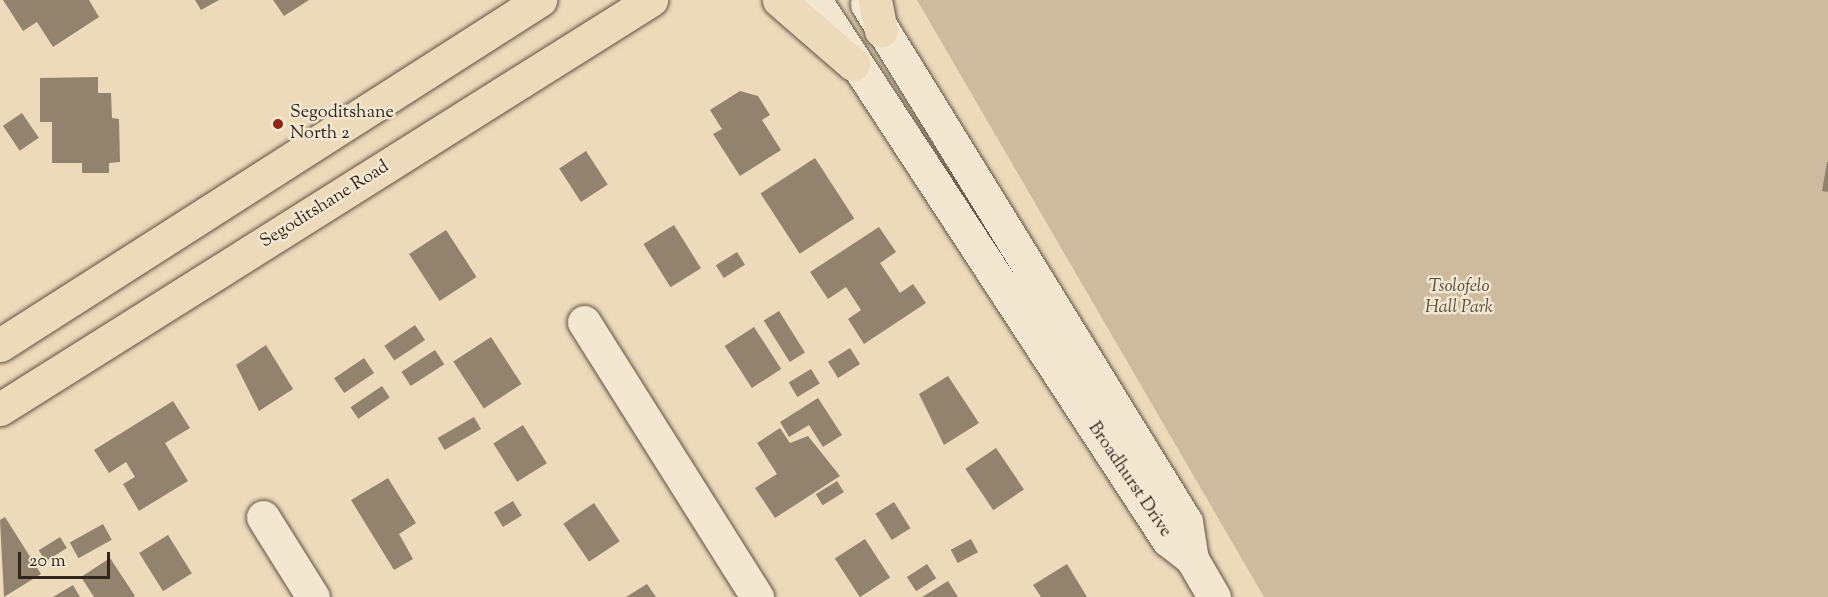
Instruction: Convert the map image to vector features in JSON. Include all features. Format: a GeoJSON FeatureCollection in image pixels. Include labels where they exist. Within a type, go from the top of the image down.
{"type":"FeatureCollection","features":[{"type":"Feature","properties":{"kind":"main road"},"geometry":{"type":"LineString","coordinates":[[0,345],[540,0]]}},
{"type":"Feature","properties":{"kind":"main road","name":"Segoditshane Road"},"geometry":{"type":"LineString","coordinates":[[0,410],[651,0]]}},
{"type":"Feature","properties":{"kind":"main road"},"geometry":{"type":"LineString","coordinates":[[779,0],[853,64]]}},
{"type":"Feature","properties":{"kind":"street","name":"Broadhurst Drive"},"geometry":{"type":"LineString","coordinates":[[815,0],[853,64],[1168,540],[1192,560]]}},
{"type":"Feature","properties":{"kind":"street","name":"Broadhurst Drive"},"geometry":{"type":"LineString","coordinates":[[865,0],[878,15],[1186,522],[1192,560]]}},
{"type":"Feature","properties":{"kind":"street"},"geometry":{"type":"LineString","coordinates":[[584,322],[757,597]]}},
{"type":"Feature","properties":{"kind":"street"},"geometry":{"type":"LineString","coordinates":[[263,517],[313,597]]}},
{"type":"Feature","properties":{"kind":"street"},"geometry":{"type":"LineString","coordinates":[[1192,560],[1214,597]]}},
{"type":"Feature","properties":{"kind":"green space","name":"Tsolofelo Hall Park"},"geometry":{"type":"Polygon","coordinates":[[[917,0],[1828,0],[1828,597],[1264,597],[917,0]]]}},
{"type":"Feature","properties":{"kind":"building"},"geometry":{"type":"Polygon","coordinates":[[[3,0],[89,0],[99,17],[53,47],[37,22],[23,31],[3,0]]]}},
{"type":"Feature","properties":{"kind":"building"},"geometry":{"type":"Polygon","coordinates":[[[195,0],[219,0],[201,10],[195,0]]]}},
{"type":"Feature","properties":{"kind":"building"},"geometry":{"type":"Polygon","coordinates":[[[273,0],[309,0],[284,16],[273,0]]]}},
{"type":"Feature","properties":{"kind":"building"},"geometry":{"type":"Polygon","coordinates":[[[98,77],[98,93],[111,93],[112,118],[119,119],[120,162],[109,163],[109,173],[82,173],[82,163],[52,163],[52,122],[40,122],[40,78],[98,77]]]}},
{"type":"Feature","properties":{"kind":"building"},"geometry":{"type":"Polygon","coordinates":[[[740,91],[758,96],[770,115],[762,120],[781,150],[740,176],[713,134],[722,129],[710,110],[740,91]]]}},
{"type":"Feature","properties":{"kind":"building"},"geometry":{"type":"Polygon","coordinates":[[[22,113],[39,138],[20,151],[3,126],[22,113]]]}},
{"type":"Feature","properties":{"kind":"building"},"geometry":{"type":"Polygon","coordinates":[[[586,151],[608,185],[581,202],[559,168],[586,151]]]}},
{"type":"Feature","properties":{"kind":"building"},"geometry":{"type":"Polygon","coordinates":[[[815,158],[854,218],[800,254],[760,193],[815,158]]]}},
{"type":"Feature","properties":{"kind":"building"},"geometry":{"type":"Polygon","coordinates":[[[1828,162],[1828,192],[1822,191],[1828,162]]]}},
{"type":"Feature","properties":{"kind":"building"},"geometry":{"type":"Polygon","coordinates":[[[674,225],[701,268],[670,287],[643,244],[674,225]]]}},
{"type":"Feature","properties":{"kind":"building"},"geometry":{"type":"Polygon","coordinates":[[[879,227],[896,252],[880,263],[900,293],[913,284],[926,303],[864,344],[848,319],[861,310],[846,287],[828,299],[810,272],[879,227]]]}},
{"type":"Feature","properties":{"kind":"building"},"geometry":{"type":"Polygon","coordinates":[[[446,230],[476,277],[440,301],[409,254],[446,230]]]}},
{"type":"Feature","properties":{"kind":"building"},"geometry":{"type":"Polygon","coordinates":[[[737,252],[745,265],[724,278],[716,265],[737,252]]]}},
{"type":"Feature","properties":{"kind":"building"},"geometry":{"type":"Polygon","coordinates":[[[779,311],[805,353],[790,362],[764,321],[779,311]]]}},
{"type":"Feature","properties":{"kind":"building"},"geometry":{"type":"Polygon","coordinates":[[[415,325],[425,340],[394,361],[384,346],[415,325]]]}},
{"type":"Feature","properties":{"kind":"building"},"geometry":{"type":"Polygon","coordinates":[[[754,327],[781,369],[752,388],[725,346],[754,327]]]}},
{"type":"Feature","properties":{"kind":"building"},"geometry":{"type":"Polygon","coordinates":[[[491,337],[521,384],[484,408],[453,362],[491,337]]]}},
{"type":"Feature","properties":{"kind":"building"},"geometry":{"type":"Polygon","coordinates":[[[266,345],[293,389],[259,411],[236,365],[266,345]]]}},
{"type":"Feature","properties":{"kind":"building"},"geometry":{"type":"Polygon","coordinates":[[[850,348],[860,364],[838,378],[828,362],[850,348]]]}},
{"type":"Feature","properties":{"kind":"building"},"geometry":{"type":"Polygon","coordinates":[[[435,350],[444,364],[411,386],[401,372],[435,350]]]}},
{"type":"Feature","properties":{"kind":"building"},"geometry":{"type":"Polygon","coordinates":[[[364,358],[374,373],[344,393],[334,378],[364,358]]]}},
{"type":"Feature","properties":{"kind":"building"},"geometry":{"type":"Polygon","coordinates":[[[811,369],[820,384],[797,397],[789,382],[811,369]]]}},
{"type":"Feature","properties":{"kind":"building"},"geometry":{"type":"Polygon","coordinates":[[[948,376],[979,423],[944,445],[919,394],[948,376]]]}},
{"type":"Feature","properties":{"kind":"building"},"geometry":{"type":"Polygon","coordinates":[[[382,386],[390,398],[358,419],[350,407],[382,386]]]}},
{"type":"Feature","properties":{"kind":"building"},"geometry":{"type":"Polygon","coordinates":[[[818,398],[842,435],[823,447],[809,425],[789,437],[780,422],[818,398]]]}},
{"type":"Feature","properties":{"kind":"building"},"geometry":{"type":"Polygon","coordinates":[[[173,401],[190,428],[165,443],[188,481],[139,511],[123,484],[135,477],[126,462],[109,473],[94,450],[173,401]]]}},
{"type":"Feature","properties":{"kind":"building"},"geometry":{"type":"Polygon","coordinates":[[[474,417],[481,429],[445,450],[438,438],[474,417]]]}},
{"type":"Feature","properties":{"kind":"building"},"geometry":{"type":"Polygon","coordinates":[[[523,425],[547,463],[517,482],[493,444],[523,425]]]}},
{"type":"Feature","properties":{"kind":"building"},"geometry":{"type":"Polygon","coordinates":[[[780,428],[790,443],[808,436],[840,476],[775,518],[755,488],[777,474],[757,443],[780,428]]]}},
{"type":"Feature","properties":{"kind":"building"},"geometry":{"type":"Polygon","coordinates":[[[996,448],[1024,489],[993,510],[965,469],[996,448]]]}},
{"type":"Feature","properties":{"kind":"building"},"geometry":{"type":"Polygon","coordinates":[[[388,478],[416,523],[399,534],[413,559],[394,570],[351,500],[388,478]]]}},
{"type":"Feature","properties":{"kind":"building"},"geometry":{"type":"Polygon","coordinates":[[[837,481],[844,492],[823,505],[816,494],[837,481]]]}},
{"type":"Feature","properties":{"kind":"building"},"geometry":{"type":"Polygon","coordinates":[[[513,501],[522,516],[503,527],[494,512],[513,501]]]}},
{"type":"Feature","properties":{"kind":"building"},"geometry":{"type":"Polygon","coordinates":[[[894,502],[910,528],[892,540],[875,514],[894,502]]]}},
{"type":"Feature","properties":{"kind":"building"},"geometry":{"type":"Polygon","coordinates":[[[594,503],[620,541],[589,562],[563,524],[594,503]]]}},
{"type":"Feature","properties":{"kind":"building"},"geometry":{"type":"Polygon","coordinates":[[[5,517],[41,574],[4,597],[0,520],[5,517]]]}},
{"type":"Feature","properties":{"kind":"building"},"geometry":{"type":"Polygon","coordinates":[[[103,524],[112,540],[78,558],[70,542],[103,524]]]}},
{"type":"Feature","properties":{"kind":"building"},"geometry":{"type":"Polygon","coordinates":[[[168,535],[192,573],[163,591],[139,553],[168,535]]]}},
{"type":"Feature","properties":{"kind":"building"},"geometry":{"type":"Polygon","coordinates":[[[60,537],[67,548],[46,561],[39,550],[60,537]]]}},
{"type":"Feature","properties":{"kind":"building"},"geometry":{"type":"Polygon","coordinates":[[[865,539],[890,578],[860,597],[835,559],[865,539]]]}},
{"type":"Feature","properties":{"kind":"building"},"geometry":{"type":"Polygon","coordinates":[[[971,539],[978,552],[958,563],[951,550],[971,539]]]}},
{"type":"Feature","properties":{"kind":"building"},"geometry":{"type":"Polygon","coordinates":[[[110,558],[135,596],[94,597],[81,577],[110,558]]]}},
{"type":"Feature","properties":{"kind":"building"},"geometry":{"type":"Polygon","coordinates":[[[927,564],[936,578],[916,591],[907,577],[927,564]]]}},
{"type":"Feature","properties":{"kind":"building"},"geometry":{"type":"Polygon","coordinates":[[[1067,564],[1087,597],[1041,597],[1033,585],[1067,564]]]}},
{"type":"Feature","properties":{"kind":"building"},"geometry":{"type":"Polygon","coordinates":[[[948,581],[958,597],[922,597],[948,581]]]}},
{"type":"Feature","properties":{"kind":"building"},"geometry":{"type":"Polygon","coordinates":[[[647,584],[656,597],[626,597],[647,584]]]}},
{"type":"Feature","properties":{"kind":"building"},"geometry":{"type":"Polygon","coordinates":[[[73,585],[80,597],[53,597],[73,585]]]}},
{"type":"Feature","properties":{"kind":"place","name":"Segoditshane North 2"},"geometry":{"type":"Point","coordinates":[278,124]}}]}
